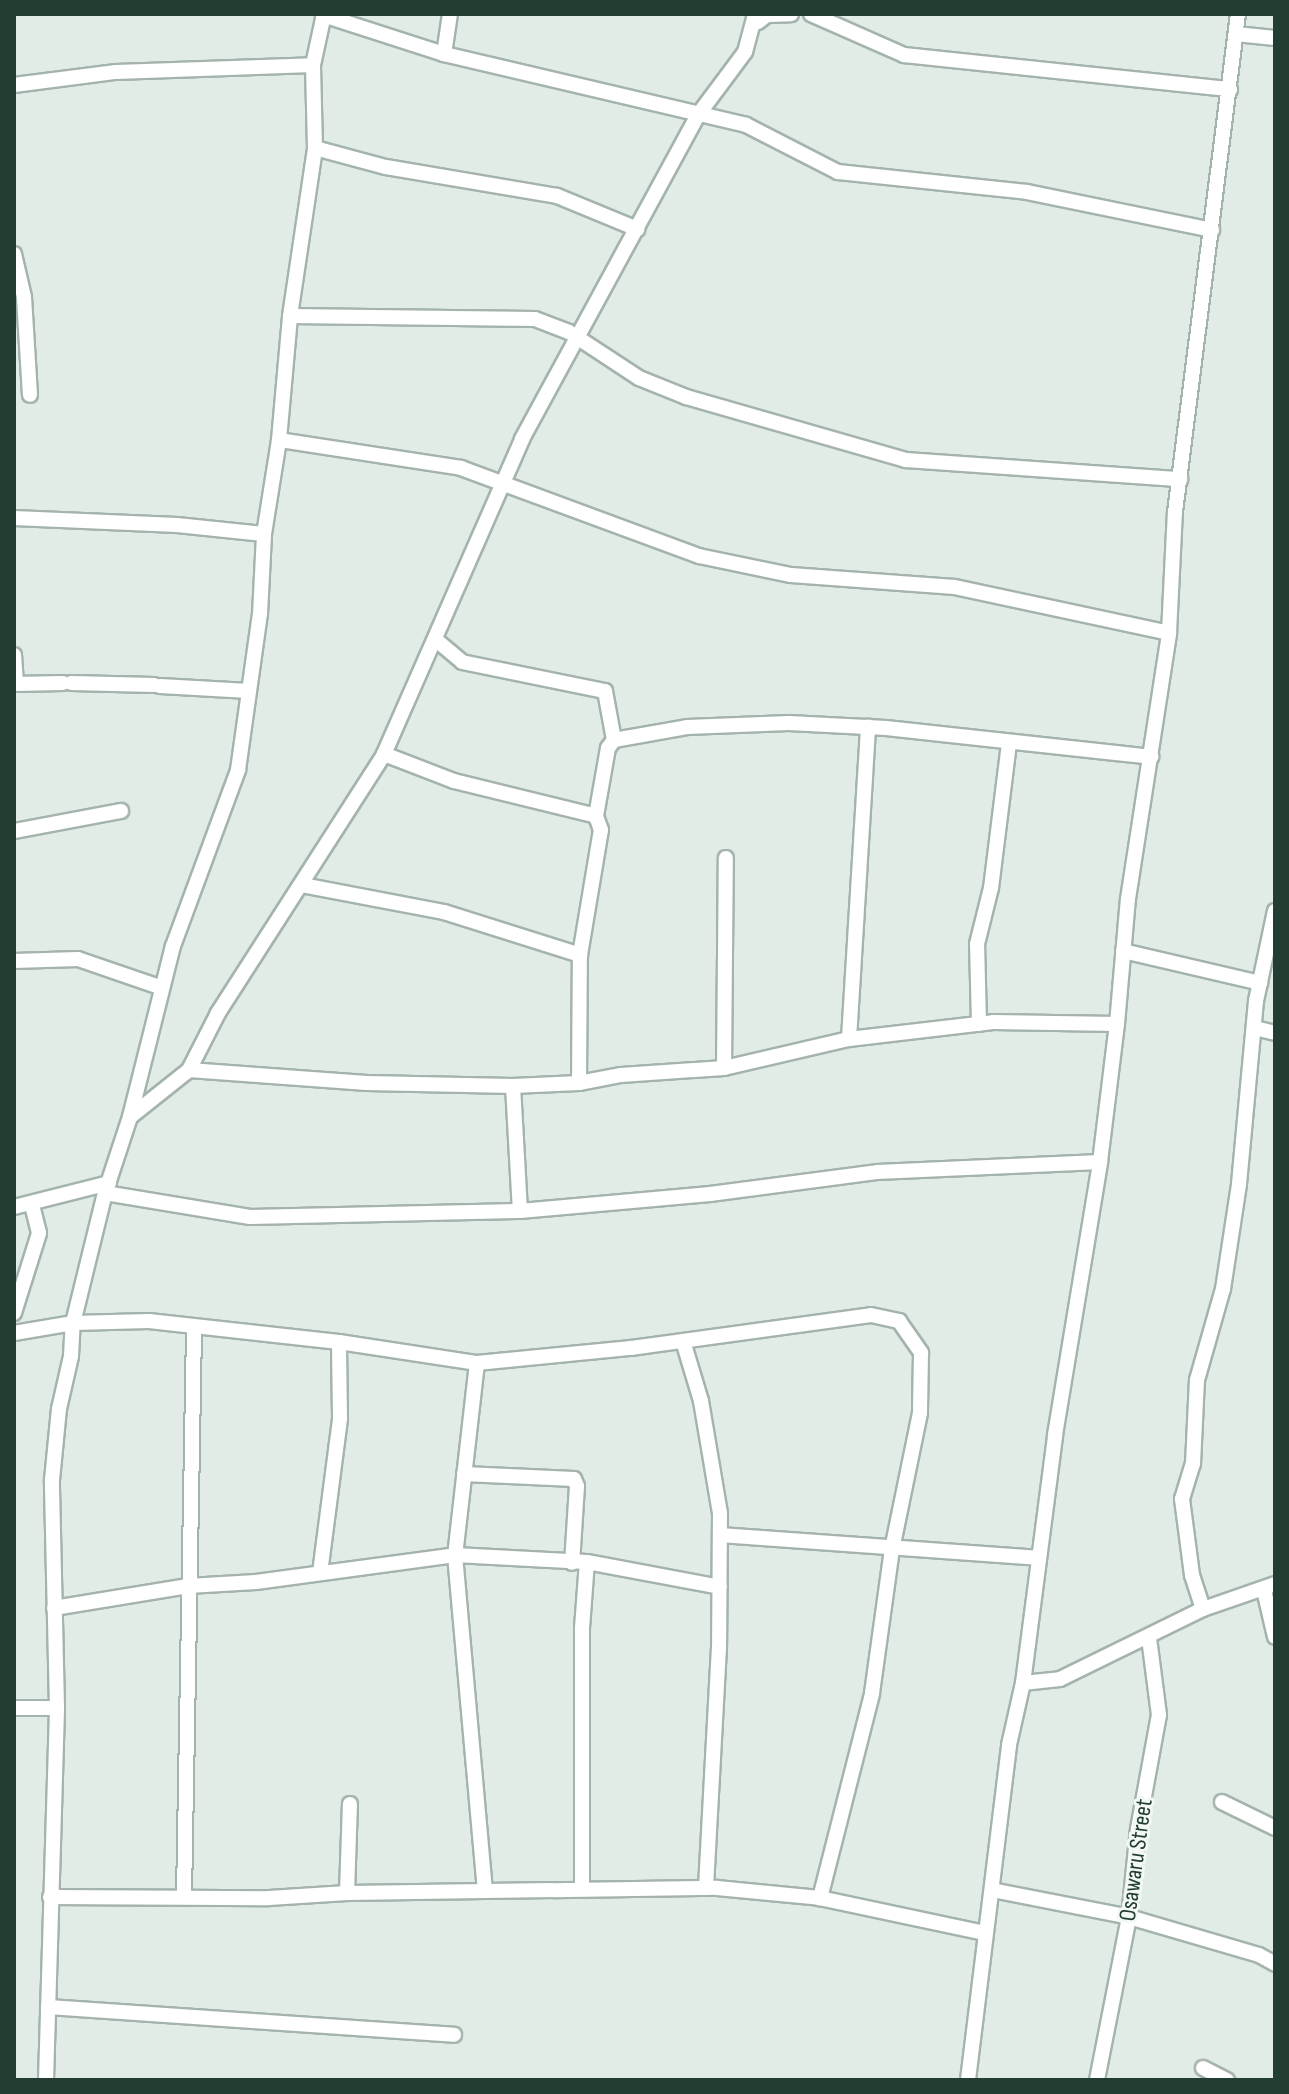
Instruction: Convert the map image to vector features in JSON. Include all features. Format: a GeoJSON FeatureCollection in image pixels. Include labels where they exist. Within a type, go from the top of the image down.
{"type":"FeatureCollection","features":[{"type":"Feature","properties":{"kind":"street"},"geometry":{"type":"LineString","coordinates":[[46,2080],[57,1708],[52,1480],[73,1323],[173,946],[238,770],[260,614],[264,534],[279,440],[290,316],[315,148],[313,65],[324,14],[444,54],[746,125],[838,172],[1027,192],[1212,230]]}},
{"type":"Feature","properties":{"kind":"street"},"geometry":{"type":"LineString","coordinates":[[444,54],[450,14]]}},
{"type":"Feature","properties":{"kind":"street"},"geometry":{"type":"LineString","coordinates":[[756,15],[758,22],[767,15],[791,14]]}},
{"type":"Feature","properties":{"kind":"street"},"geometry":{"type":"LineString","coordinates":[[811,14],[904,55],[1230,89]]}},
{"type":"Feature","properties":{"kind":"street"},"geometry":{"type":"LineString","coordinates":[[970,2080],[984,1933],[1009,1745],[1023,1683],[1037,1558],[1100,1162],[1128,899],[1169,633],[1175,512],[1238,14]]}},
{"type":"Feature","properties":{"kind":"street"},"geometry":{"type":"LineString","coordinates":[[130,1117],[189,1070],[218,1013],[384,754],[501,480],[698,115],[745,52],[756,15]]}},
{"type":"Feature","properties":{"kind":"street"},"geometry":{"type":"LineString","coordinates":[[1236,34],[1275,38]]}},
{"type":"Feature","properties":{"kind":"street"},"geometry":{"type":"LineString","coordinates":[[14,85],[116,72],[313,65]]}},
{"type":"Feature","properties":{"kind":"street"},"geometry":{"type":"LineString","coordinates":[[315,148],[386,167],[557,196],[637,229]]}},
{"type":"Feature","properties":{"kind":"street"},"geometry":{"type":"LineString","coordinates":[[14,254],[24,297],[30,395]]}},
{"type":"Feature","properties":{"kind":"street"},"geometry":{"type":"LineString","coordinates":[[290,316],[535,319],[551,323],[577,338],[616,366],[686,397],[906,460],[1180,479]]}},
{"type":"Feature","properties":{"kind":"street"},"geometry":{"type":"LineString","coordinates":[[279,440],[391,454],[461,468],[501,480],[699,556],[791,575],[955,587],[1169,633]]}},
{"type":"Feature","properties":{"kind":"street"},"geometry":{"type":"LineString","coordinates":[[14,518],[177,525],[264,534]]}},
{"type":"Feature","properties":{"kind":"street"},"geometry":{"type":"LineString","coordinates":[[435,639],[462,662],[605,691],[614,740]]}},
{"type":"Feature","properties":{"kind":"street"},"geometry":{"type":"LineString","coordinates":[[14,655],[15,683],[249,691]]}},
{"type":"Feature","properties":{"kind":"street"},"geometry":{"type":"LineString","coordinates":[[579,1083],[580,955],[601,830],[596,816],[608,748],[614,740],[687,727],[789,723],[868,727],[1151,757]]}},
{"type":"Feature","properties":{"kind":"street"},"geometry":{"type":"LineString","coordinates":[[849,1039],[868,727]]}},
{"type":"Feature","properties":{"kind":"street"},"geometry":{"type":"LineString","coordinates":[[979,1024],[977,944],[991,888],[1009,744]]}},
{"type":"Feature","properties":{"kind":"street"},"geometry":{"type":"LineString","coordinates":[[384,754],[454,781],[596,816]]}},
{"type":"Feature","properties":{"kind":"street"},"geometry":{"type":"LineString","coordinates":[[14,831],[121,811]]}},
{"type":"Feature","properties":{"kind":"street"},"geometry":{"type":"LineString","coordinates":[[724,1068],[726,858]]}},
{"type":"Feature","properties":{"kind":"street"},"geometry":{"type":"LineString","coordinates":[[302,885],[444,912],[580,955]]}},
{"type":"Feature","properties":{"kind":"street"},"geometry":{"type":"LineString","coordinates":[[1203,1609],[1192,1575],[1182,1499],[1193,1464],[1197,1380],[1223,1289],[1260,983],[1275,911]]}},
{"type":"Feature","properties":{"kind":"street"},"geometry":{"type":"LineString","coordinates":[[1123,951],[1260,983]]}},
{"type":"Feature","properties":{"kind":"street"},"geometry":{"type":"LineString","coordinates":[[14,961],[78,959],[162,988]]}},
{"type":"Feature","properties":{"kind":"street"},"geometry":{"type":"LineString","coordinates":[[189,1070],[367,1083],[513,1086],[579,1083],[621,1075],[724,1068],[849,1039],[979,1024],[1117,1024]]}},
{"type":"Feature","properties":{"kind":"street"},"geometry":{"type":"LineString","coordinates":[[1255,1028],[1275,1033]]}},
{"type":"Feature","properties":{"kind":"street"},"geometry":{"type":"LineString","coordinates":[[513,1086],[520,1211]]}},
{"type":"Feature","properties":{"kind":"street"},"geometry":{"type":"LineString","coordinates":[[14,1207],[107,1188],[250,1217],[520,1211],[710,1194],[877,1172],[1100,1162]]}},
{"type":"Feature","properties":{"kind":"street"},"geometry":{"type":"LineString","coordinates":[[14,1313],[39,1233],[32,1204]]}},
{"type":"Feature","properties":{"kind":"street"},"geometry":{"type":"LineString","coordinates":[[14,1333],[73,1323],[149,1321],[339,1342],[477,1363],[683,1341],[871,1315],[899,1321],[921,1353],[920,1413],[892,1549],[872,1694],[820,1898]]}},
{"type":"Feature","properties":{"kind":"street"},"geometry":{"type":"LineString","coordinates":[[184,1897],[194,1327]]}},
{"type":"Feature","properties":{"kind":"street"},"geometry":{"type":"LineString","coordinates":[[683,1341],[701,1401],[720,1513],[720,1587],[706,1888]]}},
{"type":"Feature","properties":{"kind":"street"},"geometry":{"type":"LineString","coordinates":[[320,1573],[340,1418],[339,1342]]}},
{"type":"Feature","properties":{"kind":"street"},"geometry":{"type":"LineString","coordinates":[[477,1363],[455,1555],[485,1891]]}},
{"type":"Feature","properties":{"kind":"street"},"geometry":{"type":"LineString","coordinates":[[464,1474],[574,1479],[577,1486],[582,1628],[582,1889]]}},
{"type":"Feature","properties":{"kind":"street"},"geometry":{"type":"LineString","coordinates":[[720,1535],[1037,1558]]}},
{"type":"Feature","properties":{"kind":"street"},"geometry":{"type":"LineString","coordinates":[[54,1608],[188,1586],[256,1582],[455,1555],[580,1562],[720,1587]]}},
{"type":"Feature","properties":{"kind":"street"},"geometry":{"type":"LineString","coordinates":[[1023,1683],[1060,1679],[1203,1609],[1269,1587],[1275,1637]]}},
{"type":"Feature","properties":{"kind":"street","name":"Osawaru Street"},"geometry":{"type":"LineString","coordinates":[[1097,2080],[1129,1917],[1138,1829],[1159,1715],[1149,1638]]}},
{"type":"Feature","properties":{"kind":"street"},"geometry":{"type":"LineString","coordinates":[[14,1708],[57,1708]]}},
{"type":"Feature","properties":{"kind":"street"},"geometry":{"type":"LineString","coordinates":[[1222,1802],[1275,1828]]}},
{"type":"Feature","properties":{"kind":"street"},"geometry":{"type":"LineString","coordinates":[[347,1893],[350,1804]]}},
{"type":"Feature","properties":{"kind":"street"},"geometry":{"type":"LineString","coordinates":[[50,1897],[269,1898],[347,1893],[706,1888],[820,1898],[984,1933]]}},
{"type":"Feature","properties":{"kind":"street"},"geometry":{"type":"LineString","coordinates":[[992,1890],[1129,1917],[1259,1955],[1275,1964]]}},
{"type":"Feature","properties":{"kind":"street"},"geometry":{"type":"LineString","coordinates":[[48,2007],[454,2035]]}},
{"type":"Feature","properties":{"kind":"street"},"geometry":{"type":"LineString","coordinates":[[1203,2068],[1227,2080]]}}]}
